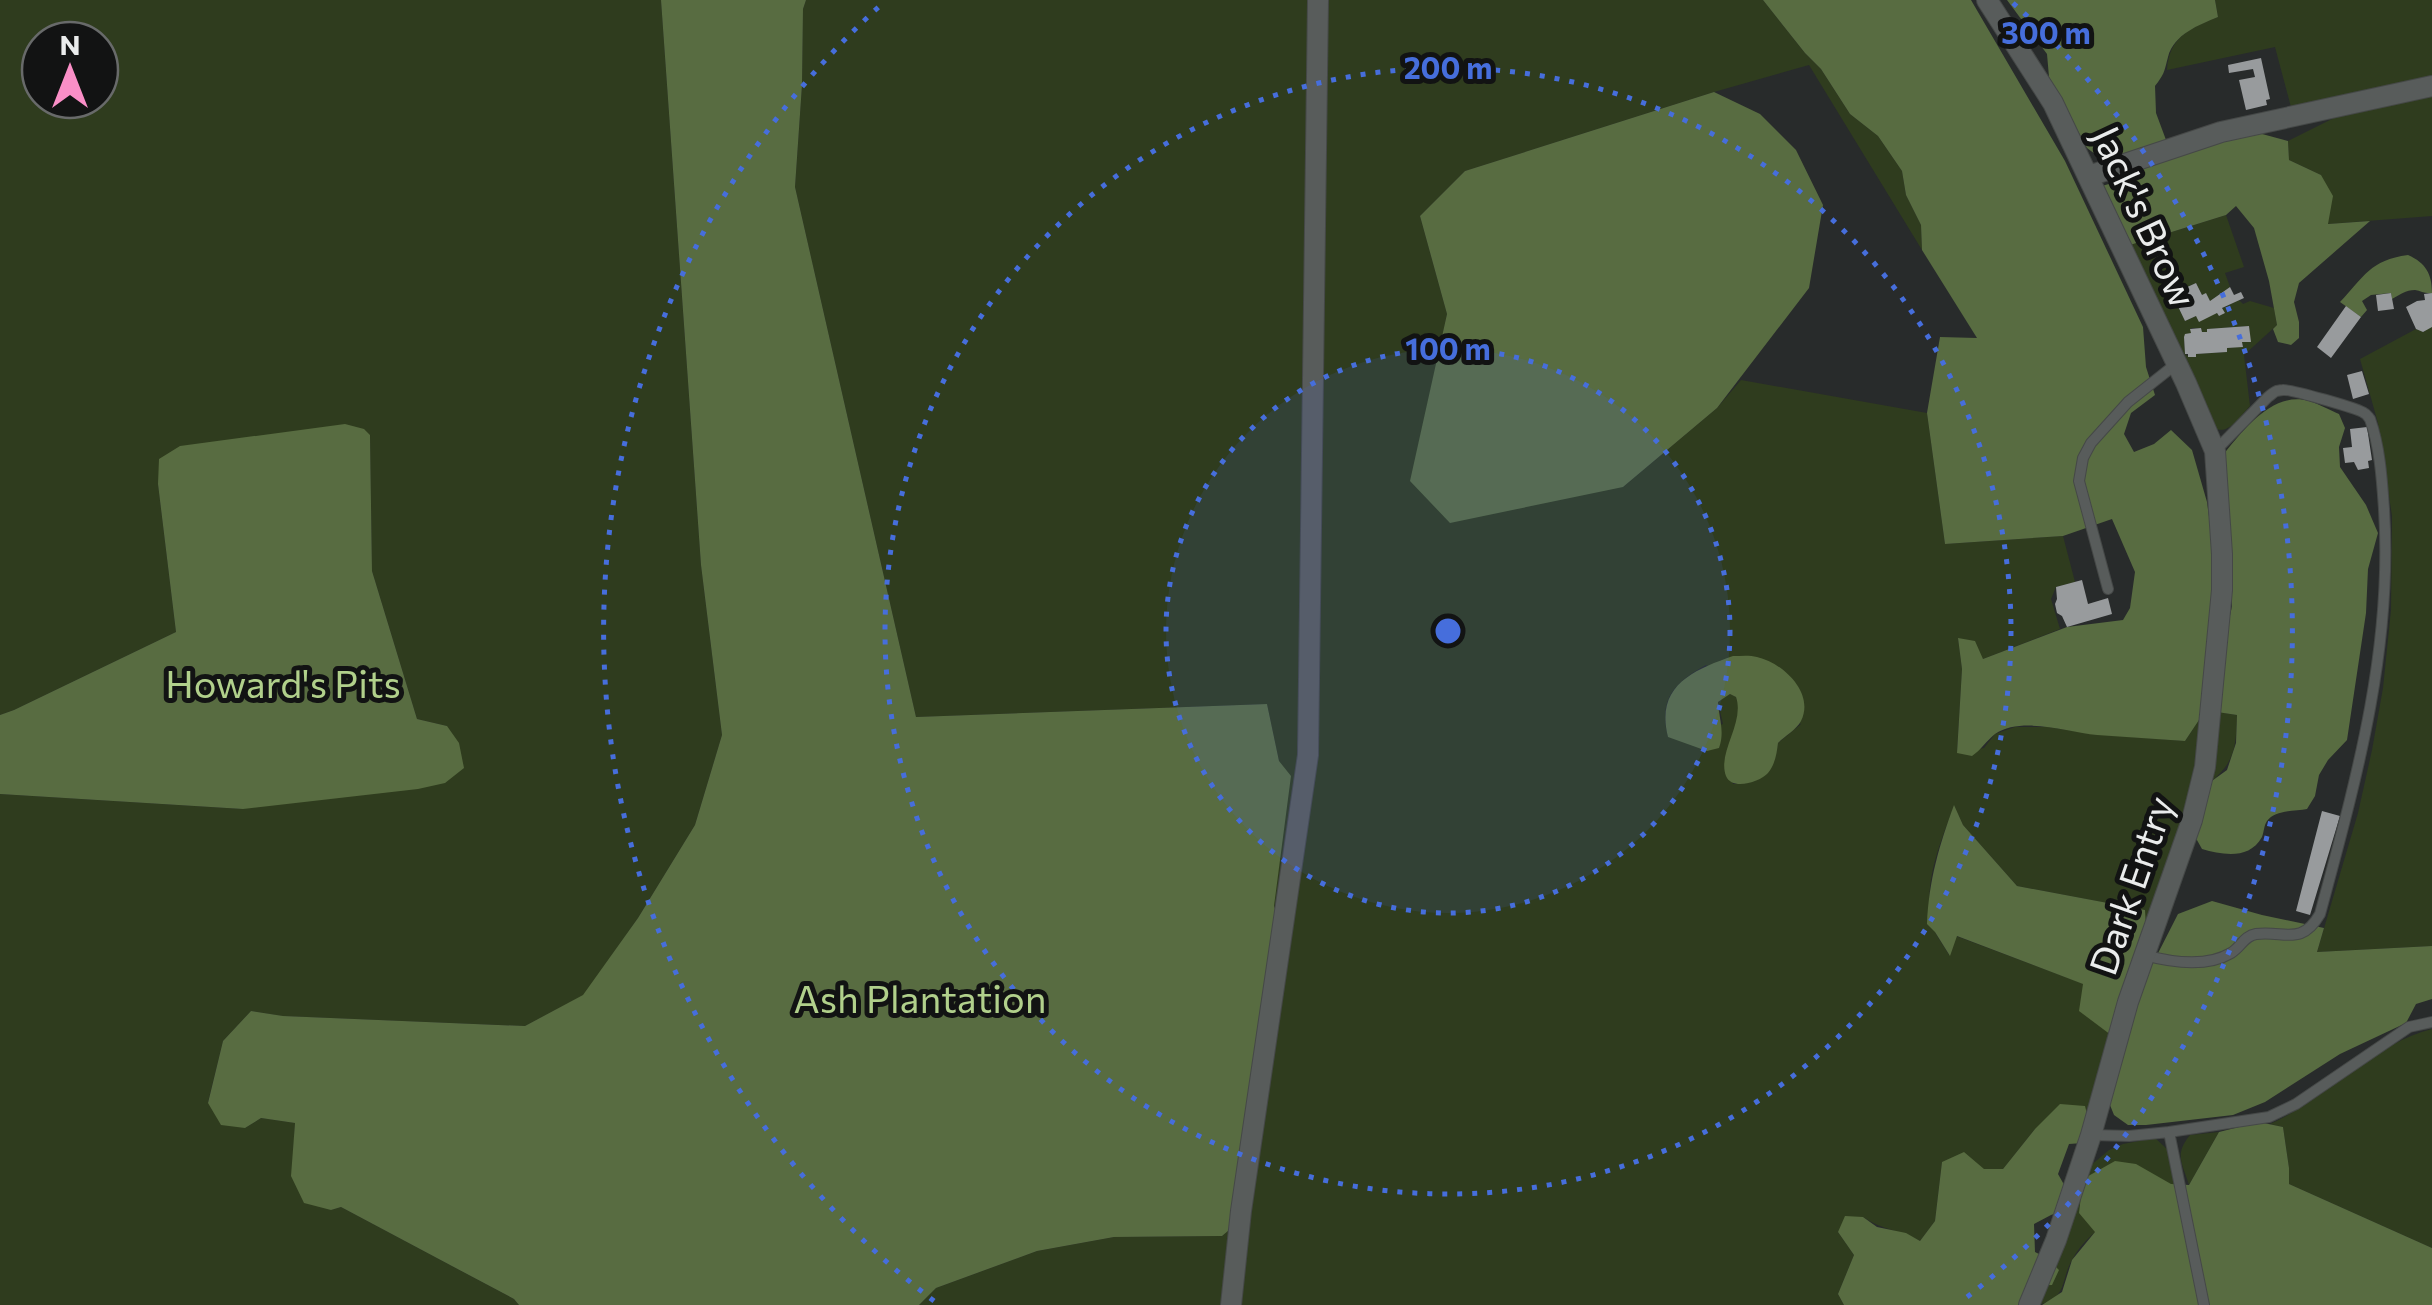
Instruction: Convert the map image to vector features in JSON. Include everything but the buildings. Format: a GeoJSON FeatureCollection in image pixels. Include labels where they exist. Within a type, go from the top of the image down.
{"type":"FeatureCollection","features":[{"type":"Feature","properties":{"kind":"street"},"geometry":{"type":"LineString","coordinates":[[1231,1305],[1240,1212],[1308,756],[1318,0]]}},
{"type":"Feature","properties":{"kind":"street","name":"Jack's Brow"},"geometry":{"type":"LineString","coordinates":[[1987,0],[2052,103],[2089,176],[2215,451],[2216,473]]}},
{"type":"Feature","properties":{"kind":"street"},"geometry":{"type":"LineString","coordinates":[[2089,176],[2221,132],[2432,86]]}},
{"type":"Feature","properties":{"kind":"street","name":"Dark Entry"},"geometry":{"type":"LineString","coordinates":[[2029,1305],[2056,1240],[2091,1135],[2128,1002],[2192,820],[2205,767],[2222,590],[2216,473]]}},
{"type":"Feature","properties":{"kind":"lane"},"geometry":{"type":"LineString","coordinates":[[2108,589],[2079,480],[2083,458],[2128,402],[2176,363]]}},
{"type":"Feature","properties":{"kind":"lane"},"geometry":{"type":"LineString","coordinates":[[2144,954],[2167,961],[2212,959],[2234,952],[2253,934],[2295,935],[2315,924],[2361,762],[2377,672],[2386,535],[2383,486],[2370,420],[2364,412],[2295,390],[2275,392],[2215,451]]}},
{"type":"Feature","properties":{"kind":"lane"},"geometry":{"type":"LineString","coordinates":[[2091,1135],[2130,1136],[2269,1117],[2296,1104],[2409,1027],[2432,1022]]}},
{"type":"Feature","properties":{"kind":"lane"},"geometry":{"type":"LineString","coordinates":[[2169,1132],[2204,1305]]}},
{"type":"Feature","properties":{"kind":"green space"},"geometry":{"type":"Polygon","coordinates":[[[0,0],[661,0],[701,565],[722,735],[695,825],[638,918],[584,995],[525,1026],[282,1016],[251,1011],[223,1041],[208,1102],[245,1128],[261,1118],[295,1123],[292,1174],[331,1210],[341,1207],[519,1305],[0,1305],[0,794],[243,809],[447,726],[417,719],[372,571],[370,435],[158,484],[176,632],[0,715],[0,0]]]}},
{"type":"Feature","properties":{"kind":"green space","name":"Ash Plantation"},"geometry":{"type":"Polygon","coordinates":[[[661,0],[806,0],[795,187],[916,717],[1267,704],[1279,761],[1291,776],[1274,906],[1278,916],[1234,1226],[1222,1236],[1114,1237],[1037,1251],[936,1288],[919,1305],[519,1305],[341,1207],[331,1210],[304,1203],[291,1176],[295,1123],[261,1118],[245,1128],[221,1125],[208,1103],[223,1041],[251,1011],[283,1016],[525,1026],[583,995],[638,918],[695,825],[722,735],[701,565],[661,0]]]}},
{"type":"Feature","properties":{"kind":"green space"},"geometry":{"type":"Polygon","coordinates":[[[806,0],[1312,0],[1301,742],[1278,916],[1274,906],[1279,761],[1267,704],[916,717],[795,187],[806,0]]]}},
{"type":"Feature","properties":{"kind":"green space"},"geometry":{"type":"Polygon","coordinates":[[[1327,0],[1763,0],[1821,69],[1850,114],[1878,136],[1902,171],[1906,195],[1921,225],[1922,250],[1809,65],[1465,171],[1420,216],[1447,314],[1411,481],[1623,487],[1717,408],[1741,380],[1927,413],[1945,544],[2063,536],[2075,582],[2056,587],[2051,599],[2060,629],[1983,659],[1958,638],[1962,669],[1957,752],[1984,748],[1995,734],[2015,727],[2185,741],[2199,720],[2202,741],[2184,822],[2146,927],[2144,910],[2017,886],[1963,825],[1954,806],[1933,869],[1930,902],[1936,934],[1949,955],[1956,936],[2084,984],[2111,1035],[2089,1122],[2035,1129],[2003,1169],[1942,1162],[1935,1221],[1920,1241],[1863,1217],[1838,1232],[1854,1255],[1838,1294],[1844,1305],[1240,1305],[1294,898],[1327,0]],[[1706,665],[1678,685],[1665,712],[1668,737],[1723,724],[1718,702],[1730,694],[1736,697],[1740,709],[1726,761],[1733,784],[1752,782],[1765,774],[1778,743],[1801,724],[1706,665]]]}},
{"type":"Feature","properties":{"kind":"green space"},"geometry":{"type":"Polygon","coordinates":[[[1763,0],[1971,0],[2065,161],[2143,327],[2146,367],[2155,395],[2131,413],[2124,434],[2134,452],[2154,444],[2171,430],[2192,450],[2207,502],[2213,545],[2211,599],[2224,644],[2232,606],[2224,454],[2260,414],[2283,402],[2309,401],[2339,414],[2345,428],[2339,447],[2340,467],[2366,505],[2378,533],[2368,569],[2366,613],[2347,740],[2319,775],[2315,796],[2307,809],[2271,817],[2262,837],[2250,849],[2227,854],[2202,849],[2193,833],[2209,783],[2227,770],[2236,743],[2237,715],[2217,712],[2205,705],[2185,741],[2018,726],[1995,734],[1972,756],[1957,753],[1962,669],[1958,638],[1975,641],[1983,659],[2067,627],[2123,620],[2130,608],[2135,572],[2112,519],[2063,536],[1945,544],[1927,413],[1940,337],[1977,338],[1922,250],[1921,225],[1906,195],[1902,171],[1878,136],[1850,114],[1821,69],[1763,0]]]}},
{"type":"Feature","properties":{"kind":"green space"},"geometry":{"type":"Polygon","coordinates":[[[2007,0],[2215,0],[2218,17],[2188,31],[2176,42],[2155,86],[2156,113],[2169,148],[2240,128],[2288,141],[2289,160],[2321,175],[2333,196],[2328,224],[2370,221],[2299,283],[2294,302],[2299,338],[2291,345],[2278,342],[2273,329],[2277,325],[2269,281],[2254,228],[2236,206],[2226,215],[2130,245],[2102,186],[2129,178],[2134,168],[2117,159],[2099,157],[2087,148],[2049,77],[2047,54],[2007,0]]]}},
{"type":"Feature","properties":{"kind":"green space"},"geometry":{"type":"Polygon","coordinates":[[[2215,0],[2432,0],[2432,80],[2291,107],[2275,47],[2167,70],[2172,49],[2183,35],[2218,17],[2215,0]]]}},
{"type":"Feature","properties":{"kind":"green space"},"geometry":{"type":"Polygon","coordinates":[[[1714,92],[1760,114],[1796,150],[1823,205],[1809,288],[1717,408],[1623,487],[1450,523],[1410,481],[1447,314],[1420,216],[1465,171],[1714,92]]]}},
{"type":"Feature","properties":{"kind":"green space"},"geometry":{"type":"Polygon","coordinates":[[[2432,92],[2432,216],[2328,224],[2321,175],[2289,160],[2288,141],[2346,112],[2432,92]]]}},
{"type":"Feature","properties":{"kind":"green space"},"geometry":{"type":"Polygon","coordinates":[[[2226,215],[2244,267],[2225,273],[2230,287],[2210,301],[2196,283],[2172,294],[2185,321],[2196,316],[2219,316],[2225,313],[2222,308],[2239,300],[2243,304],[2250,301],[2274,308],[2277,325],[2244,355],[2250,406],[2229,427],[2214,428],[2130,245],[2226,215]],[[2249,326],[2207,332],[2191,328],[2184,338],[2185,354],[2196,357],[2227,352],[2227,348],[2250,341],[2249,326]]]}},
{"type":"Feature","properties":{"kind":"green space"},"geometry":{"type":"Polygon","coordinates":[[[2408,255],[2427,270],[2432,293],[2412,290],[2392,299],[2391,293],[2371,295],[2362,301],[2367,310],[2361,317],[2340,302],[2376,265],[2408,255]]]}},
{"type":"Feature","properties":{"kind":"green space"},"geometry":{"type":"Polygon","coordinates":[[[2432,327],[2432,946],[2317,952],[2358,813],[2372,750],[2391,610],[2392,516],[2378,423],[2360,359],[2416,329],[2424,332],[2432,327]]]}},
{"type":"Feature","properties":{"kind":"green space","name":"Howard's Pits"},"geometry":{"type":"Polygon","coordinates":[[[345,424],[364,429],[370,435],[372,571],[417,719],[447,726],[459,743],[464,768],[445,783],[418,789],[243,809],[0,794],[0,715],[176,632],[158,484],[159,459],[180,446],[345,424]]]}},
{"type":"Feature","properties":{"kind":"green space"},"geometry":{"type":"Polygon","coordinates":[[[1733,656],[1754,656],[1777,666],[1794,681],[1804,700],[1801,721],[1778,743],[1768,773],[1740,784],[1729,781],[1724,767],[1737,717],[1736,697],[1730,694],[1718,702],[1722,730],[1719,748],[1707,751],[1668,737],[1665,719],[1672,693],[1681,683],[1704,667],[1733,656]]]}},
{"type":"Feature","properties":{"kind":"green space"},"geometry":{"type":"Polygon","coordinates":[[[2217,712],[2237,715],[2236,736],[2229,761],[2209,783],[2217,712]]]}},
{"type":"Feature","properties":{"kind":"green space"},"geometry":{"type":"Polygon","coordinates":[[[1954,805],[1963,825],[2017,886],[2145,910],[2146,928],[2111,1035],[2079,1011],[2083,984],[1957,936],[1950,956],[1927,924],[1936,863],[1954,805]]]}},
{"type":"Feature","properties":{"kind":"green space"},"geometry":{"type":"Polygon","coordinates":[[[2212,901],[2324,928],[2317,952],[2432,946],[2432,999],[2416,1004],[2406,1023],[2340,1054],[2265,1102],[2233,1115],[2128,1125],[2114,1115],[2106,1095],[2151,967],[2178,914],[2212,901]]]}},
{"type":"Feature","properties":{"kind":"green space"},"geometry":{"type":"Polygon","coordinates":[[[2432,1029],[2432,1248],[2289,1184],[2283,1127],[2270,1124],[2389,1047],[2432,1029]]]}},
{"type":"Feature","properties":{"kind":"green space"},"geometry":{"type":"Polygon","coordinates":[[[2060,1104],[2085,1106],[2089,1122],[2083,1143],[2069,1144],[2058,1174],[2076,1206],[2034,1224],[2035,1252],[2059,1270],[2052,1285],[2026,1286],[2022,1305],[1844,1305],[1838,1294],[1854,1255],[1838,1232],[1845,1216],[1863,1217],[1877,1227],[1906,1233],[1920,1241],[1935,1221],[1942,1162],[1964,1152],[1984,1169],[2003,1169],[2060,1104]]]}},
{"type":"Feature","properties":{"kind":"green space"},"geometry":{"type":"Polygon","coordinates":[[[2259,1122],[2283,1127],[2289,1184],[2432,1248],[2432,1305],[2042,1305],[2062,1292],[2072,1260],[2095,1232],[2079,1213],[2083,1179],[2115,1161],[2136,1164],[2171,1184],[2189,1185],[2219,1132],[2259,1122]]]}},
{"type":"Feature","properties":{"kind":"green space"},"geometry":{"type":"Polygon","coordinates":[[[2219,1132],[2189,1185],[2181,1159],[2185,1142],[2190,1135],[2219,1132]]]}},
{"type":"Feature","properties":{"kind":"green space"},"geometry":{"type":"Polygon","coordinates":[[[2155,1138],[2167,1149],[2175,1185],[2130,1208],[2091,1236],[2072,1260],[2059,1294],[2037,1305],[2090,1166],[2109,1150],[2155,1138]]]}},
{"type":"Feature","properties":{"kind":"green space"},"geometry":{"type":"Polygon","coordinates":[[[1233,1227],[1224,1305],[919,1305],[936,1288],[1037,1251],[1114,1237],[1222,1236],[1233,1227]]]}}]}
